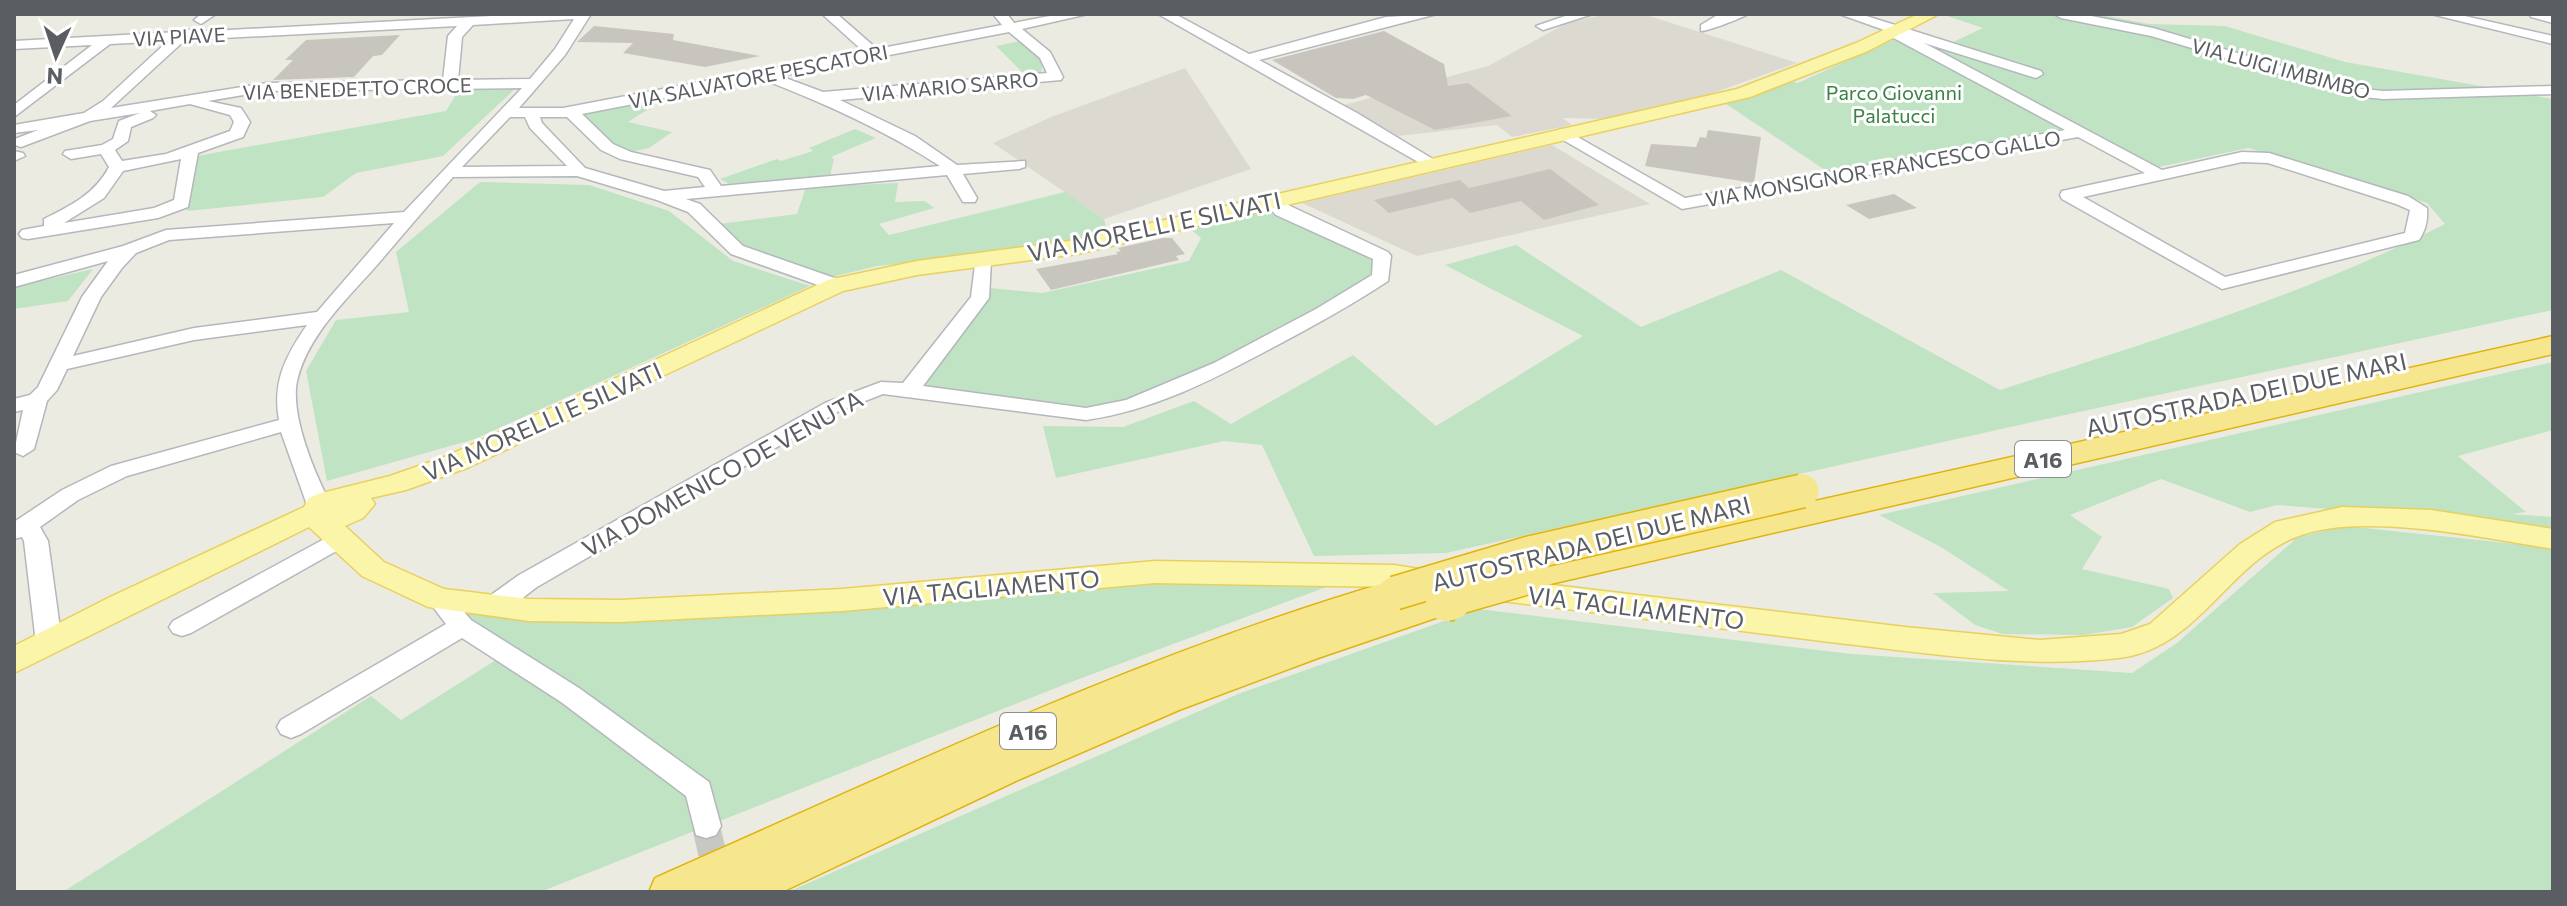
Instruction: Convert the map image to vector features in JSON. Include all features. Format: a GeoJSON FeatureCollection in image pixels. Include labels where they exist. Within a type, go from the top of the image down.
{"type":"FeatureCollection","features":[{"type":"Feature","properties":{"kind":"highway","name":"AUTOSTRADA DEI DUE MARI"},"geometry":{"type":"LineString","coordinates":[[671,892],[1073,711],[1241,646],[1395,593],[1529,553],[2553,327]]}},
{"type":"Feature","properties":{"kind":"highway","name":"AUTOSTRADA DEI DUE MARI"},"geometry":{"type":"LineString","coordinates":[[738,892],[1128,715],[1311,646],[1446,601],[1533,576],[2553,345]]}},
{"type":"Feature","properties":{"kind":"main road","name":"VIA MORELLI E SILVATI"},"geometry":{"type":"LineString","coordinates":[[14,661],[332,509],[457,462],[836,285],[917,268],[1077,247],[1743,93],[1896,31],[1925,15]]}},
{"type":"Feature","properties":{"kind":"main road","name":"VIA TAGLIAMENTO"},"geometry":{"type":"LineString","coordinates":[[332,509],[373,569],[439,599],[529,610],[620,611],[842,600],[1155,572],[1394,576],[1710,617],[2040,652],[2123,646],[2162,632],[2251,551],[2286,529],[2342,517],[2431,520],[2553,539]]}},
{"type":"Feature","properties":{"kind":"street"},"geometry":{"type":"LineString","coordinates":[[182,627],[332,509],[290,423],[287,382],[321,317],[572,37],[584,14]]}},
{"type":"Feature","properties":{"kind":"street","name":"VIA PIAVE"},"geometry":{"type":"LineString","coordinates":[[14,45],[584,14]]}},
{"type":"Feature","properties":{"kind":"street"},"geometry":{"type":"LineString","coordinates":[[829,14],[874,54]]}},
{"type":"Feature","properties":{"kind":"street"},"geometry":{"type":"LineString","coordinates":[[1000,14],[1009,28]]}},
{"type":"Feature","properties":{"kind":"street","name":"VIA SALVATORE PESCATORI"},"geometry":{"type":"LineString","coordinates":[[506,112],[571,112],[1081,14]]}},
{"type":"Feature","properties":{"kind":"street"},"geometry":{"type":"LineString","coordinates":[[1165,14],[1433,164]]}},
{"type":"Feature","properties":{"kind":"street"},"geometry":{"type":"LineString","coordinates":[[1246,59],[1386,21],[1430,14]]}},
{"type":"Feature","properties":{"kind":"street"},"geometry":{"type":"LineString","coordinates":[[1543,26],[1586,14]]}},
{"type":"Feature","properties":{"kind":"street"},"geometry":{"type":"LineString","coordinates":[[1706,28],[1724,17],[1741,14]]}},
{"type":"Feature","properties":{"kind":"street"},"geometry":{"type":"LineString","coordinates":[[1846,14],[2036,74]]}},
{"type":"Feature","properties":{"kind":"street","name":"VIA LUIGI IMBIMBO"},"geometry":{"type":"LineString","coordinates":[[2061,14],[2153,32],[2354,92],[2383,95],[2553,90]]}},
{"type":"Feature","properties":{"kind":"street"},"geometry":{"type":"LineString","coordinates":[[2438,14],[2553,40]]}},
{"type":"Feature","properties":{"kind":"street"},"geometry":{"type":"LineString","coordinates":[[2536,14],[2553,19]]}},
{"type":"Feature","properties":{"kind":"street"},"geometry":{"type":"LineString","coordinates":[[16,143],[87,117],[108,104],[205,17],[279,16],[260,32]]}},
{"type":"Feature","properties":{"kind":"street"},"geometry":{"type":"LineString","coordinates":[[450,83],[455,36],[469,21]]}},
{"type":"Feature","properties":{"kind":"street","name":"VIA MARIO SARRO"},"geometry":{"type":"LineString","coordinates":[[822,97],[1056,77],[1051,59],[1009,28]]}},
{"type":"Feature","properties":{"kind":"street"},"geometry":{"type":"LineString","coordinates":[[1896,31],[2160,175],[2242,157],[2269,158],[2402,200],[2418,208],[2419,219],[2413,236],[2222,283],[2068,195],[2160,175]]}},
{"type":"Feature","properties":{"kind":"street"},"geometry":{"type":"LineString","coordinates":[[14,112],[107,40]]}},
{"type":"Feature","properties":{"kind":"street"},"geometry":{"type":"LineString","coordinates":[[762,74],[822,97],[909,139],[952,170],[969,198]]}},
{"type":"Feature","properties":{"kind":"street","name":"VIA BENEDETTO CROCE"},"geometry":{"type":"LineString","coordinates":[[87,117],[120,118],[267,87],[532,83]]}},
{"type":"Feature","properties":{"kind":"street"},"geometry":{"type":"LineString","coordinates":[[71,154],[106,149],[120,141],[120,118],[155,111],[202,103],[236,111],[242,122],[237,134],[190,152],[117,167]]}},
{"type":"Feature","properties":{"kind":"street"},"geometry":{"type":"LineString","coordinates":[[571,112],[607,147],[626,156],[704,173],[715,189]]}},
{"type":"Feature","properties":{"kind":"street"},"geometry":{"type":"LineString","coordinates":[[531,113],[535,125],[574,163],[578,171]]}},
{"type":"Feature","properties":{"kind":"street","name":"VIA MONSIGNOR FRANCESCO GALLO"},"geometry":{"type":"LineString","coordinates":[[1561,134],[1682,204],[2080,132]]}},
{"type":"Feature","properties":{"kind":"street"},"geometry":{"type":"LineString","coordinates":[[106,149],[117,167]]}},
{"type":"Feature","properties":{"kind":"street"},"geometry":{"type":"LineString","coordinates":[[21,236],[158,213],[182,203],[190,152]]}},
{"type":"Feature","properties":{"kind":"street"},"geometry":{"type":"LineString","coordinates":[[578,171],[626,156]]}},
{"type":"Feature","properties":{"kind":"street"},"geometry":{"type":"LineString","coordinates":[[663,196],[1019,164]]}},
{"type":"Feature","properties":{"kind":"street"},"geometry":{"type":"LineString","coordinates":[[21,236],[80,209],[108,187],[117,167]]}},
{"type":"Feature","properties":{"kind":"street"},"geometry":{"type":"LineString","coordinates":[[449,172],[578,171],[694,208],[737,250],[836,285]]}},
{"type":"Feature","properties":{"kind":"street","name":"VIA DOMENICO DE VENUTA"},"geometry":{"type":"LineString","coordinates":[[493,606],[542,573],[832,407],[881,388],[1086,414],[1108,412],[1196,381],[1344,302],[1381,277],[1382,256],[1282,211],[1271,202]]}},
{"type":"Feature","properties":{"kind":"street"},"geometry":{"type":"LineString","coordinates":[[14,281],[124,255],[166,235],[409,217]]}},
{"type":"Feature","properties":{"kind":"street"},"geometry":{"type":"LineString","coordinates":[[14,406],[37,399],[47,390],[82,313],[124,255]]}},
{"type":"Feature","properties":{"kind":"street"},"geometry":{"type":"LineString","coordinates":[[909,390],[980,298],[982,261]]}},
{"type":"Feature","properties":{"kind":"street"},"geometry":{"type":"LineString","coordinates":[[59,365],[194,334],[321,317]]}},
{"type":"Feature","properties":{"kind":"street"},"geometry":{"type":"LineString","coordinates":[[23,449],[37,399]]}},
{"type":"Feature","properties":{"kind":"street"},"geometry":{"type":"LineString","coordinates":[[49,643],[36,541],[21,528],[70,495],[119,471],[290,423]]}},
{"type":"Feature","properties":{"kind":"street","name":"VIA TAGLIAMENTO"},"geometry":{"type":"LineString","coordinates":[[439,599],[462,626],[570,695],[699,790],[706,826]]}},
{"type":"Feature","properties":{"kind":"street"},"geometry":{"type":"LineString","coordinates":[[291,727],[462,626]]}},
{"type":"Feature","properties":{"kind":"shaded area"},"geometry":{"type":"Polygon","coordinates":[[[1607,14],[1643,14],[1797,63],[1696,99],[1613,119],[1563,118],[1572,125],[1512,137],[1497,125],[1398,136],[1344,105],[1488,66],[1567,23],[1607,14]]]}},
{"type":"Feature","properties":{"kind":"shaded area"},"geometry":{"type":"Polygon","coordinates":[[[1185,68],[1251,169],[1104,219],[993,143],[1051,117],[1185,68]]]}},
{"type":"Feature","properties":{"kind":"shaded area"},"geometry":{"type":"Polygon","coordinates":[[[1552,145],[1650,204],[1417,256],[1302,203],[1552,145]]]}},
{"type":"Feature","properties":{"kind":"green space"},"geometry":{"type":"Polygon","coordinates":[[[1941,14],[2095,14],[2149,24],[2225,26],[2345,62],[2553,99],[2553,310],[1446,553],[1314,556],[1262,445],[1224,441],[1056,478],[1043,426],[1123,427],[1194,401],[1231,424],[1353,355],[1436,426],[1583,336],[1445,265],[1516,245],[1641,327],[1781,270],[2000,390],[2282,295],[2392,250],[2445,224],[2427,203],[2248,148],[2159,167],[1902,34],[1951,43],[1983,28],[1941,14]]]}},
{"type":"Feature","properties":{"kind":"green space","name":"Parco Giovanni Palatucci"},"geometry":{"type":"Polygon","coordinates":[[[1897,38],[2068,130],[1831,174],[1726,104],[1791,81],[1798,83],[1897,38]]]}},
{"type":"Feature","properties":{"kind":"green space"},"geometry":{"type":"Polygon","coordinates":[[[1020,41],[1043,58],[1041,74],[1025,75],[996,46],[1020,41]]]}},
{"type":"Feature","properties":{"kind":"green space"},"geometry":{"type":"Polygon","coordinates":[[[517,87],[443,156],[356,173],[323,197],[187,211],[197,156],[446,111],[460,88],[517,87]]]}},
{"type":"Feature","properties":{"kind":"green space"},"geometry":{"type":"Polygon","coordinates":[[[641,103],[647,110],[628,122],[672,132],[649,148],[627,153],[606,139],[581,113],[641,103]]]}},
{"type":"Feature","properties":{"kind":"green space"},"geometry":{"type":"Polygon","coordinates":[[[855,129],[876,138],[831,157],[834,159],[830,176],[729,184],[720,179],[777,159],[781,161],[813,151],[809,148],[855,129]]]}},
{"type":"Feature","properties":{"kind":"green space"},"geometry":{"type":"Polygon","coordinates":[[[480,182],[589,185],[669,211],[733,261],[810,286],[475,439],[327,481],[306,371],[336,320],[409,312],[396,252],[480,182]]]}},
{"type":"Feature","properties":{"kind":"green space"},"geometry":{"type":"Polygon","coordinates":[[[898,183],[895,202],[925,201],[934,208],[879,224],[889,235],[1065,192],[1104,219],[1108,235],[996,253],[877,266],[827,278],[740,248],[718,224],[797,214],[806,187],[898,183]]]}},
{"type":"Feature","properties":{"kind":"green space"},"geometry":{"type":"Polygon","coordinates":[[[1271,202],[1382,256],[1383,270],[1196,381],[1108,412],[909,390],[980,287],[1042,293],[1189,261],[1201,238],[1183,223],[1271,202]]]}},
{"type":"Feature","properties":{"kind":"green space"},"geometry":{"type":"Polygon","coordinates":[[[93,269],[68,301],[14,309],[14,287],[93,269]]]}},
{"type":"Feature","properties":{"kind":"green space"},"geometry":{"type":"Polygon","coordinates":[[[2553,362],[2553,430],[2458,456],[2526,512],[2511,514],[2553,517],[2553,533],[2471,520],[2277,505],[2250,512],[2161,479],[2070,515],[2102,537],[2082,569],[2169,589],[2173,598],[2132,627],[2084,635],[2003,634],[1975,625],[1933,593],[2009,591],[1941,547],[1879,515],[2553,362]]]}},
{"type":"Feature","properties":{"kind":"green space"},"geometry":{"type":"Polygon","coordinates":[[[2345,526],[2553,548],[2553,892],[788,892],[1238,694],[1478,609],[1851,654],[2132,673],[2177,643],[2298,537],[2345,526]]]}},
{"type":"Feature","properties":{"kind":"green space"},"geometry":{"type":"Polygon","coordinates":[[[1144,582],[1329,586],[1071,682],[540,892],[52,892],[66,890],[371,696],[401,720],[496,660],[453,607],[528,619],[881,608],[1144,582]]]}},
{"type":"Feature","properties":{"kind":"building"},"geometry":{"type":"Polygon","coordinates":[[[594,26],[674,34],[673,40],[760,56],[705,67],[623,53],[633,43],[577,42],[594,26]]]}},
{"type":"Feature","properties":{"kind":"building"},"geometry":{"type":"Polygon","coordinates":[[[1384,31],[1444,64],[1448,86],[1468,83],[1512,116],[1435,130],[1366,95],[1353,99],[1336,98],[1272,60],[1384,31]]]}},
{"type":"Feature","properties":{"kind":"building"},"geometry":{"type":"Polygon","coordinates":[[[400,35],[382,55],[373,56],[354,77],[273,80],[293,60],[285,60],[306,40],[400,35]]]}},
{"type":"Feature","properties":{"kind":"building"},"geometry":{"type":"Polygon","coordinates":[[[1708,130],[1761,137],[1754,183],[1645,166],[1651,144],[1696,147],[1700,137],[1706,138],[1708,130]]]}},
{"type":"Feature","properties":{"kind":"building"},"geometry":{"type":"Polygon","coordinates":[[[1550,169],[1599,205],[1544,220],[1521,201],[1470,213],[1453,198],[1389,213],[1374,200],[1460,180],[1469,188],[1550,169]]]}},
{"type":"Feature","properties":{"kind":"building"},"geometry":{"type":"Polygon","coordinates":[[[1894,194],[1917,208],[1869,219],[1846,205],[1894,194]]]}},
{"type":"Feature","properties":{"kind":"building"},"geometry":{"type":"Polygon","coordinates":[[[1172,238],[1185,254],[1176,256],[1179,260],[1051,290],[1036,269],[1118,254],[1116,252],[1121,251],[1118,248],[1172,238]]]}},
{"type":"Feature","properties":{"kind":"tunnel"},"geometry":{"type":"LineString","coordinates":[[706,826],[721,892]]}}]}
